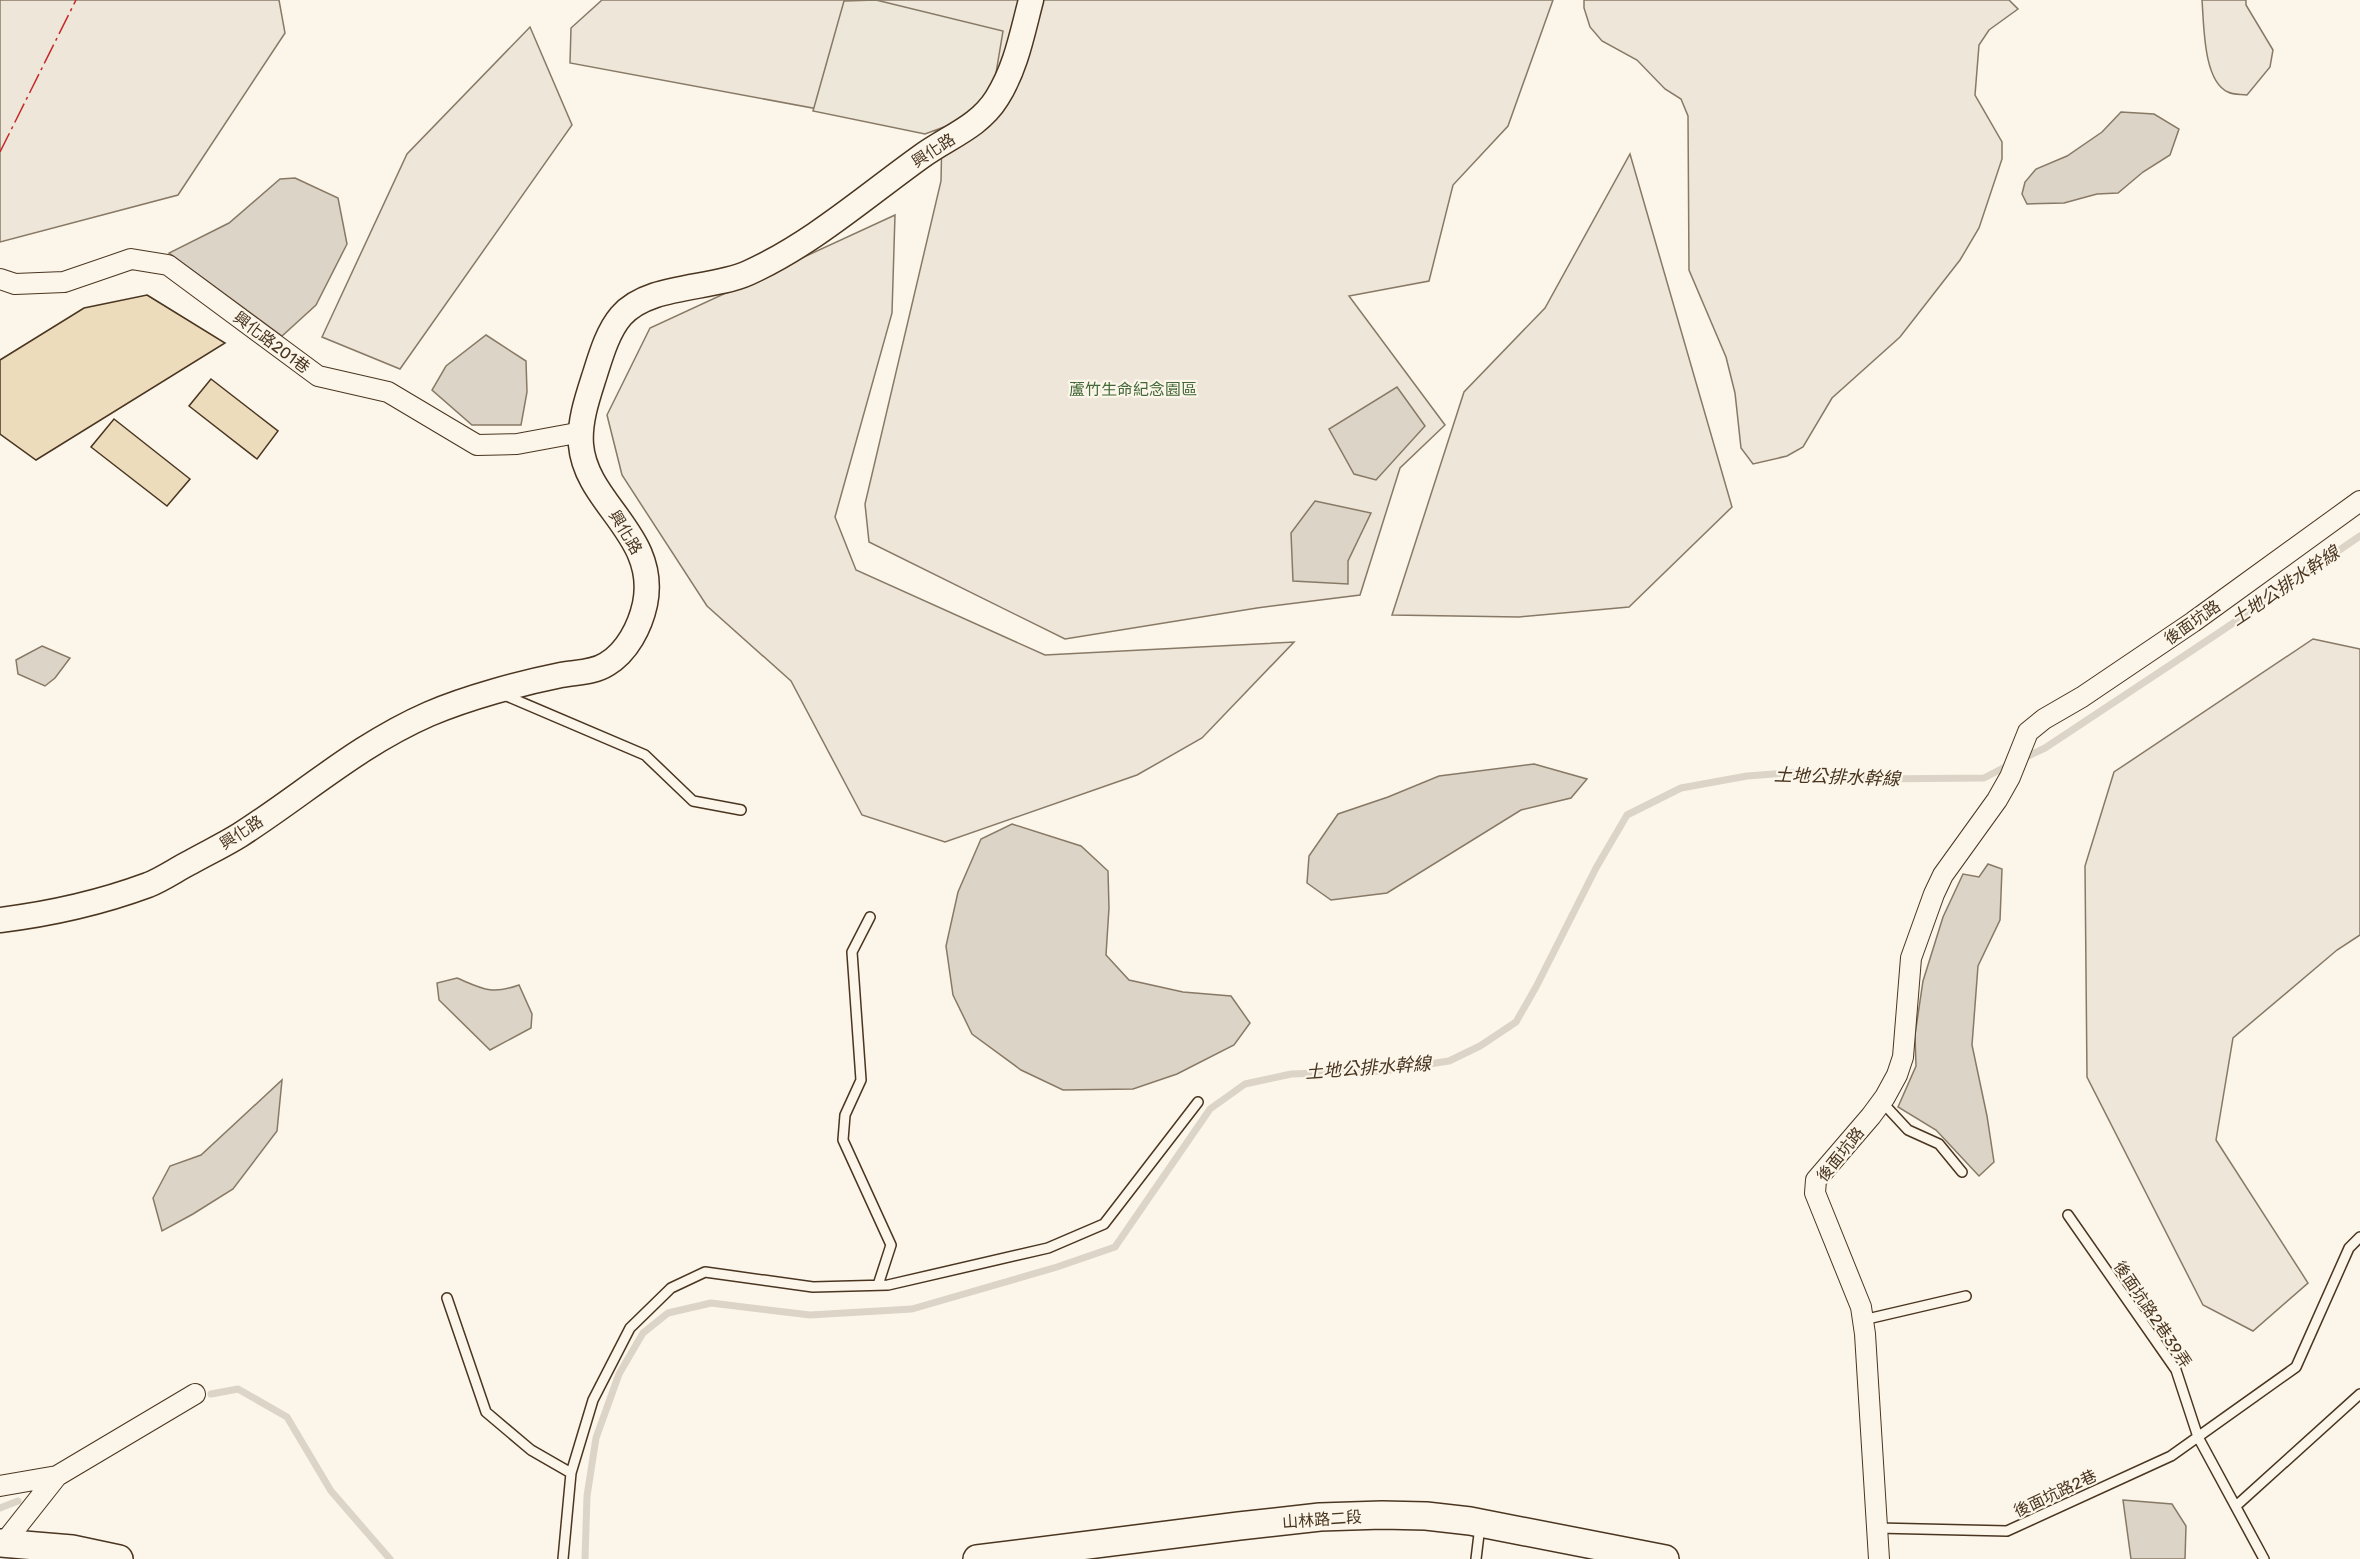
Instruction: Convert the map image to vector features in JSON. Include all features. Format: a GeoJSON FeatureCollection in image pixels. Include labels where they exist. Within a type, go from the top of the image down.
{"type":"FeatureCollection","features":[{"type":"Feature","properties":{"kind":"main road","name":"山林路二段"},"geometry":{"type":"LineString","coordinates":[[977,1559],[1075,1553],[1320,1517],[1382,1515],[1426,1516],[1480,1523],[1665,1559]]}},
{"type":"Feature","properties":{"kind":"main road"},"geometry":{"type":"LineString","coordinates":[[2,1543],[72,1549],[119,1559]]}},
{"type":"Feature","properties":{"kind":"street","name":"興化路"},"geometry":{"type":"LineString","coordinates":[[0,920],[90,903],[151,884],[240,835],[308,786],[389,733],[432,712],[562,675],[586,672],[607,664],[630,643],[645,603],[646,566],[636,545],[588,469],[581,445],[583,416],[590,390],[603,350],[618,319],[633,304],[662,293],[709,285],[747,273],[827,227],[932,148],[978,122],[996,101],[1013,70],[1030,0]]}},
{"type":"Feature","properties":{"kind":"street","name":"興化路201巷"},"geometry":{"type":"LineString","coordinates":[[0,279],[15,284],[63,282],[131,259],[168,265],[318,376],[388,392],[477,445],[517,444],[582,432]]}},
{"type":"Feature","properties":{"kind":"street","name":"後面坑路"},"geometry":{"type":"LineString","coordinates":[[1879,1559],[1861,1307],[1815,1193],[1816,1180],[1882,1102],[1897,1075],[1903,1057],[1911,958],[1934,894],[1943,875],[1997,800],[2010,777],[2028,732],[2044,719],[2082,697],[2193,622],[2360,501]]}},
{"type":"Feature","properties":{"kind":"street"},"geometry":{"type":"LineString","coordinates":[[2,1543],[57,1476],[195,1394]]}},
{"type":"Feature","properties":{"kind":"street"},"geometry":{"type":"LineString","coordinates":[[0,1486],[57,1476]]}},
{"type":"Feature","properties":{"kind":"lane"},"geometry":{"type":"LineString","coordinates":[[497,692],[645,755],[693,801],[741,810]]}},
{"type":"Feature","properties":{"kind":"lane"},"geometry":{"type":"LineString","coordinates":[[870,916],[852,952],[861,1080],[845,1115],[843,1140],[891,1245],[878,1285]]}},
{"type":"Feature","properties":{"kind":"lane"},"geometry":{"type":"LineString","coordinates":[[562,1559],[572,1473],[593,1400],[630,1328],[671,1288],[705,1272],[813,1287],[888,1285],[1048,1248],[1104,1224],[1198,1102]]}},
{"type":"Feature","properties":{"kind":"lane"},"geometry":{"type":"LineString","coordinates":[[1882,1102],[1908,1130],[1939,1144],[1962,1172]]}},
{"type":"Feature","properties":{"kind":"lane","name":"後面坑路2巷39弄"},"geometry":{"type":"LineString","coordinates":[[2068,1215],[2176,1370],[2198,1437]]}},
{"type":"Feature","properties":{"kind":"lane","name":"後面坑路2巷"},"geometry":{"type":"LineString","coordinates":[[1877,1528],[2007,1531],[2170,1456],[2296,1367],[2349,1248],[2360,1237]]}},
{"type":"Feature","properties":{"kind":"lane"},"geometry":{"type":"LineString","coordinates":[[1863,1320],[1966,1296]]}},
{"type":"Feature","properties":{"kind":"lane"},"geometry":{"type":"LineString","coordinates":[[447,1298],[486,1412],[531,1450],[572,1473]]}},
{"type":"Feature","properties":{"kind":"lane"},"geometry":{"type":"LineString","coordinates":[[2236,1506],[2360,1394]]}},
{"type":"Feature","properties":{"kind":"lane"},"geometry":{"type":"LineString","coordinates":[[2198,1437],[2264,1559]]}},
{"type":"Feature","properties":{"kind":"lane"},"geometry":{"type":"LineString","coordinates":[[1476,1559],[1480,1523]]}},
{"type":"Feature","properties":{"kind":"green space"},"geometry":{"type":"Polygon","coordinates":[[[0,0],[279,0],[285,33],[178,195],[0,242],[0,0]]]}},
{"type":"Feature","properties":{"kind":"green space","name":"蘆竹生命紀念園區"},"geometry":{"type":"Polygon","coordinates":[[[602,0],[1553,0],[1508,126],[1453,185],[1429,281],[1349,296],[1445,425],[1400,468],[1360,595],[1257,608],[1065,639],[869,542],[865,504],[941,181],[942,132],[570,63],[571,28],[602,0]]]}},
{"type":"Feature","properties":{"kind":"green space"},"geometry":{"type":"Polygon","coordinates":[[[1584,0],[2009,0],[2018,9],[1989,30],[1979,45],[1975,95],[2002,142],[2002,159],[1979,228],[1960,260],[1900,337],[1832,398],[1803,447],[1787,456],[1753,464],[1741,448],[1735,393],[1726,357],[1689,270],[1688,116],[1681,99],[1665,89],[1637,60],[1602,41],[1590,27],[1584,0]]]}},
{"type":"Feature","properties":{"kind":"green space"},"geometry":{"type":"Polygon","coordinates":[[[2202,0],[2246,0],[2246,5],[2273,50],[2270,67],[2247,95],[2228,92],[2220,86],[2214,76],[2206,51],[2202,0]]]}},
{"type":"Feature","properties":{"kind":"green space"},"geometry":{"type":"Polygon","coordinates":[[[530,27],[572,125],[400,369],[322,337],[407,154],[530,27]]]}},
{"type":"Feature","properties":{"kind":"green space"},"geometry":{"type":"Polygon","coordinates":[[[1630,154],[1732,507],[1629,607],[1519,617],[1392,615],[1464,392],[1545,308],[1630,154]]]}},
{"type":"Feature","properties":{"kind":"green space"},"geometry":{"type":"Polygon","coordinates":[[[895,215],[892,313],[835,517],[856,570],[1045,655],[1294,642],[1202,738],[1137,775],[945,842],[862,815],[791,681],[707,606],[622,475],[607,415],[650,328],[895,215]]]}},
{"type":"Feature","properties":{"kind":"green space"},"geometry":{"type":"Polygon","coordinates":[[[2313,639],[2360,649],[2360,935],[2337,950],[2233,1038],[2216,1140],[2308,1283],[2253,1331],[2203,1305],[2087,1077],[2085,866],[2114,772],[2313,639]]]}},
{"type":"Feature","properties":{"kind":"shaded area"},"geometry":{"type":"Polygon","coordinates":[[[876,0],[1003,31],[994,85],[963,120],[925,134],[813,111],[844,1],[876,0]]]}},
{"type":"Feature","properties":{"kind":"shaded area"},"geometry":{"type":"Polygon","coordinates":[[[2121,112],[2154,114],[2179,129],[2170,155],[2143,172],[2118,193],[2097,194],[2064,203],[2027,204],[2022,194],[2025,182],[2036,169],[2067,156],[2102,132],[2121,112]]]}},
{"type":"Feature","properties":{"kind":"shaded area"},"geometry":{"type":"Polygon","coordinates":[[[295,178],[338,198],[347,244],[316,305],[282,336],[169,253],[229,223],[280,179],[295,178]]]}},
{"type":"Feature","properties":{"kind":"shaded area"},"geometry":{"type":"Polygon","coordinates":[[[486,335],[526,361],[527,392],[521,425],[472,425],[432,390],[446,366],[486,335]]]}},
{"type":"Feature","properties":{"kind":"shaded area"},"geometry":{"type":"Polygon","coordinates":[[[1397,387],[1425,426],[1376,480],[1354,474],[1329,429],[1397,387]]]}},
{"type":"Feature","properties":{"kind":"shaded area"},"geometry":{"type":"Polygon","coordinates":[[[1315,501],[1371,513],[1348,561],[1348,584],[1293,581],[1291,533],[1315,501]]]}},
{"type":"Feature","properties":{"kind":"shaded area"},"geometry":{"type":"Polygon","coordinates":[[[42,646],[70,658],[55,678],[45,686],[18,674],[16,660],[42,646]]]}},
{"type":"Feature","properties":{"kind":"shaded area"},"geometry":{"type":"Polygon","coordinates":[[[1534,764],[1587,779],[1571,798],[1521,810],[1387,893],[1331,900],[1307,883],[1309,856],[1338,814],[1439,776],[1534,764]]]}},
{"type":"Feature","properties":{"kind":"shaded area"},"geometry":{"type":"Polygon","coordinates":[[[1012,824],[1081,846],[1108,871],[1109,908],[1106,955],[1129,980],[1183,992],[1231,996],[1250,1023],[1234,1045],[1177,1074],[1133,1089],[1063,1090],[1021,1070],[972,1034],[953,995],[946,946],[958,892],[981,839],[1012,824]]]}},
{"type":"Feature","properties":{"kind":"shaded area"},"geometry":{"type":"Polygon","coordinates":[[[1988,864],[2002,869],[2000,920],[1978,966],[1972,1045],[1994,1162],[1979,1176],[1936,1130],[1898,1107],[1916,1066],[1915,1035],[1923,981],[1943,917],[1963,874],[1979,877],[1988,864]]]}},
{"type":"Feature","properties":{"kind":"shaded area"},"geometry":{"type":"Polygon","coordinates":[[[457,978],[494,990],[519,985],[532,1014],[531,1028],[490,1050],[439,1000],[437,983],[457,978]]]}},
{"type":"Feature","properties":{"kind":"shaded area"},"geometry":{"type":"Polygon","coordinates":[[[282,1080],[277,1131],[233,1189],[162,1231],[153,1198],[170,1166],[201,1155],[282,1080]]]}},
{"type":"Feature","properties":{"kind":"shaded area"},"geometry":{"type":"Polygon","coordinates":[[[2123,1500],[2172,1504],[2186,1526],[2185,1559],[2131,1559],[2123,1500]]]}},
{"type":"Feature","properties":{"kind":"building"},"geometry":{"type":"Polygon","coordinates":[[[147,295],[225,343],[36,460],[0,434],[0,360],[84,308],[147,295]]]}},
{"type":"Feature","properties":{"kind":"building"},"geometry":{"type":"Polygon","coordinates":[[[211,379],[278,431],[257,459],[189,406],[211,379]]]}},
{"type":"Feature","properties":{"kind":"building"},"geometry":{"type":"Polygon","coordinates":[[[114,419],[190,479],[167,506],[91,447],[114,419]]]}},
{"type":"Feature","properties":{"kind":"waterway","name":"土地公排水幹線"},"geometry":{"type":"LineString","coordinates":[[2022,759],[2045,748],[2360,536]]}},
{"type":"Feature","properties":{"kind":"waterway","name":"土地公排水幹線"},"geometry":{"type":"LineString","coordinates":[[585,1559],[587,1496],[596,1438],[619,1374],[643,1333],[668,1313],[711,1303],[810,1315],[912,1309],[1057,1267],[1115,1247],[1210,1109],[1245,1084],[1291,1074],[1383,1071],[1449,1061],[1480,1046],[1516,1022],[1596,868],[1627,815],[1681,788],[1747,776],[1802,772],[1873,779],[1984,778],[2009,765]]}},
{"type":"Feature","properties":{"kind":"waterway","name":"土地公排水幹線"},"geometry":{"type":"LineString","coordinates":[[211,1394],[238,1389],[287,1417],[331,1491],[390,1559]]}},
{"type":"Feature","properties":{"kind":"waterway","name":"土地公排水幹線"},"geometry":{"type":"LineString","coordinates":[[0,1508],[18,1501]]}},
{"type":"Feature","properties":{"kind":"power"},"geometry":{"type":"LineString","coordinates":[[0,152],[76,0]]}}]}
